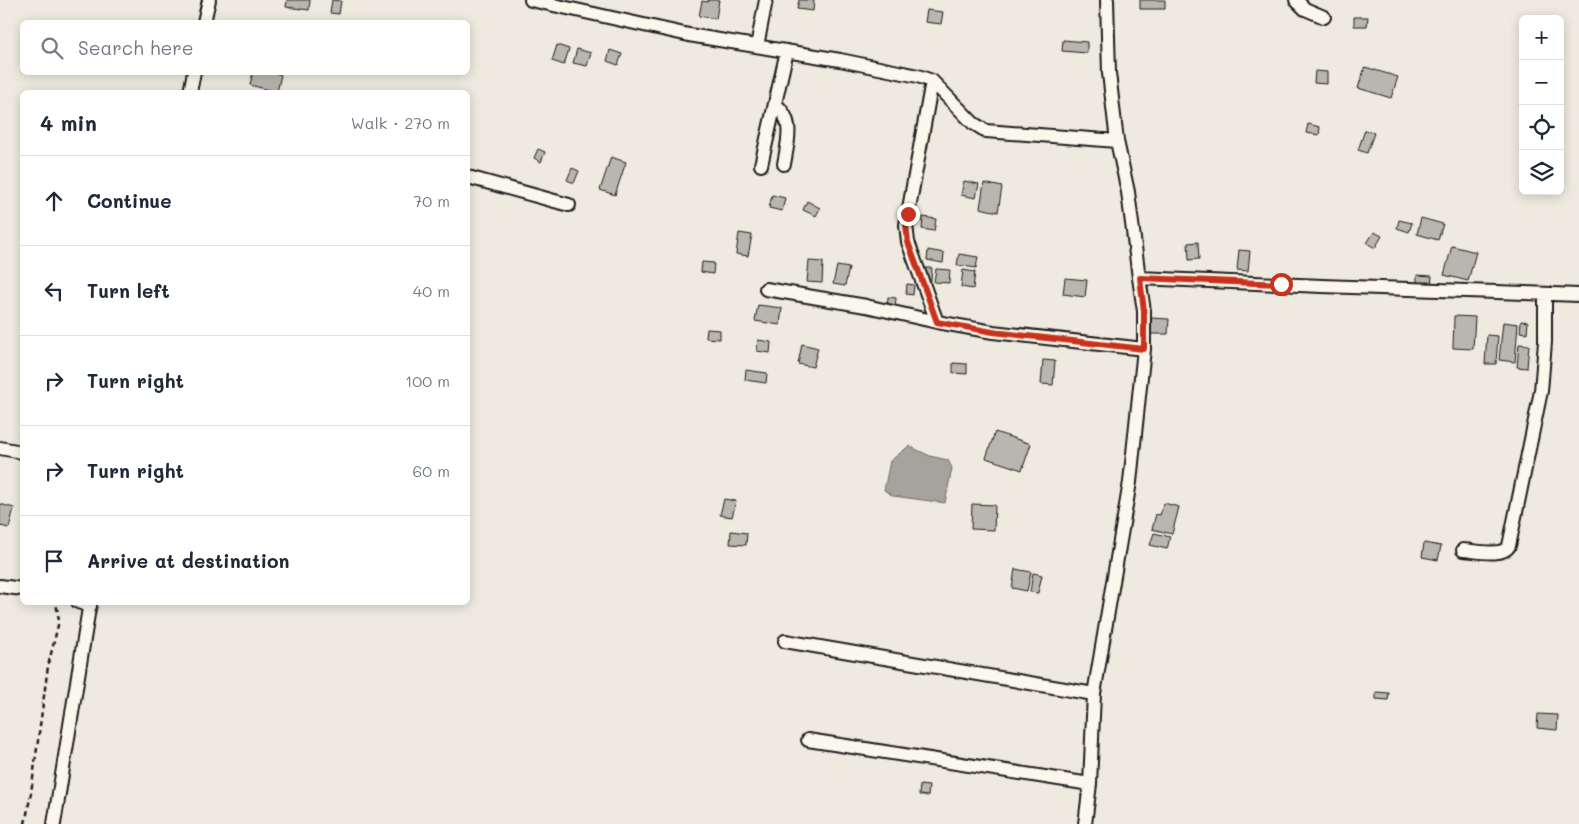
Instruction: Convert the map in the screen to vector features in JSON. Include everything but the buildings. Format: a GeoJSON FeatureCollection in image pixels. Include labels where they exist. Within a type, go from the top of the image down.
{"type":"FeatureCollection","features":[{"type":"Feature","properties":{"kind":"street"},"geometry":{"type":"LineString","coordinates":[[204,20],[209,0]]}},
{"type":"Feature","properties":{"kind":"street"},"geometry":{"type":"LineString","coordinates":[[531,0],[689,35],[787,51],[918,76],[932,81],[973,123],[986,131],[1117,141]]}},
{"type":"Feature","properties":{"kind":"street"},"geometry":{"type":"LineString","coordinates":[[757,46],[766,0]]}},
{"type":"Feature","properties":{"kind":"street"},"geometry":{"type":"LineString","coordinates":[[1085,824],[1090,784],[1094,694],[1130,482],[1144,349],[1144,311],[1140,278],[1128,192],[1117,141],[1109,72],[1107,0]]}},
{"type":"Feature","properties":{"kind":"street"},"geometry":{"type":"LineString","coordinates":[[1296,0],[1305,10],[1324,17]]}},
{"type":"Feature","properties":{"kind":"street"},"geometry":{"type":"LineString","coordinates":[[760,166],[787,51]]}},
{"type":"Feature","properties":{"kind":"street"},"geometry":{"type":"LineString","coordinates":[[190,90],[193,75]]}},
{"type":"Feature","properties":{"kind":"street"},"geometry":{"type":"LineString","coordinates":[[932,81],[907,220],[907,235],[937,322]]}},
{"type":"Feature","properties":{"kind":"street"},"geometry":{"type":"LineString","coordinates":[[774,104],[783,111],[788,121],[784,164]]}},
{"type":"Feature","properties":{"kind":"street"},"geometry":{"type":"LineString","coordinates":[[470,177],[569,205]]}},
{"type":"Feature","properties":{"kind":"street"},"geometry":{"type":"LineString","coordinates":[[1140,278],[1579,295]]}},
{"type":"Feature","properties":{"kind":"street"},"geometry":{"type":"LineString","coordinates":[[766,289],[866,306],[993,332],[1144,349]]}},
{"type":"Feature","properties":{"kind":"street"},"geometry":{"type":"LineString","coordinates":[[1464,550],[1500,553],[1508,549],[1509,546],[1541,391],[1545,342],[1545,294]]}},
{"type":"Feature","properties":{"kind":"street"},"geometry":{"type":"LineString","coordinates":[[0,448],[20,452]]}},
{"type":"Feature","properties":{"kind":"street"},"geometry":{"type":"LineString","coordinates":[[0,586],[20,589]]}},
{"type":"Feature","properties":{"kind":"street"},"geometry":{"type":"LineString","coordinates":[[54,824],[86,605]]}},
{"type":"Feature","properties":{"kind":"street"},"geometry":{"type":"LineString","coordinates":[[786,641],[1094,694]]}},
{"type":"Feature","properties":{"kind":"street"},"geometry":{"type":"LineString","coordinates":[[808,740],[1090,784]]}},
{"type":"Feature","properties":{"kind":"path"},"geometry":{"type":"LineString","coordinates":[[25,824],[48,666],[59,621],[56,605]]}},
{"type":"Feature","properties":{"kind":"shaded area"},"geometry":{"type":"Polygon","coordinates":[[[909,446],[930,456],[948,460],[952,468],[945,503],[893,496],[884,490],[890,461],[909,446]]]}},
{"type":"Feature","properties":{"kind":"route"},"geometry":{"type":"LineString","coordinates":[[908,214],[906,225],[908,242],[937,322],[1042,339],[1144,349],[1144,311],[1140,278],[1281,284]]}}]}
